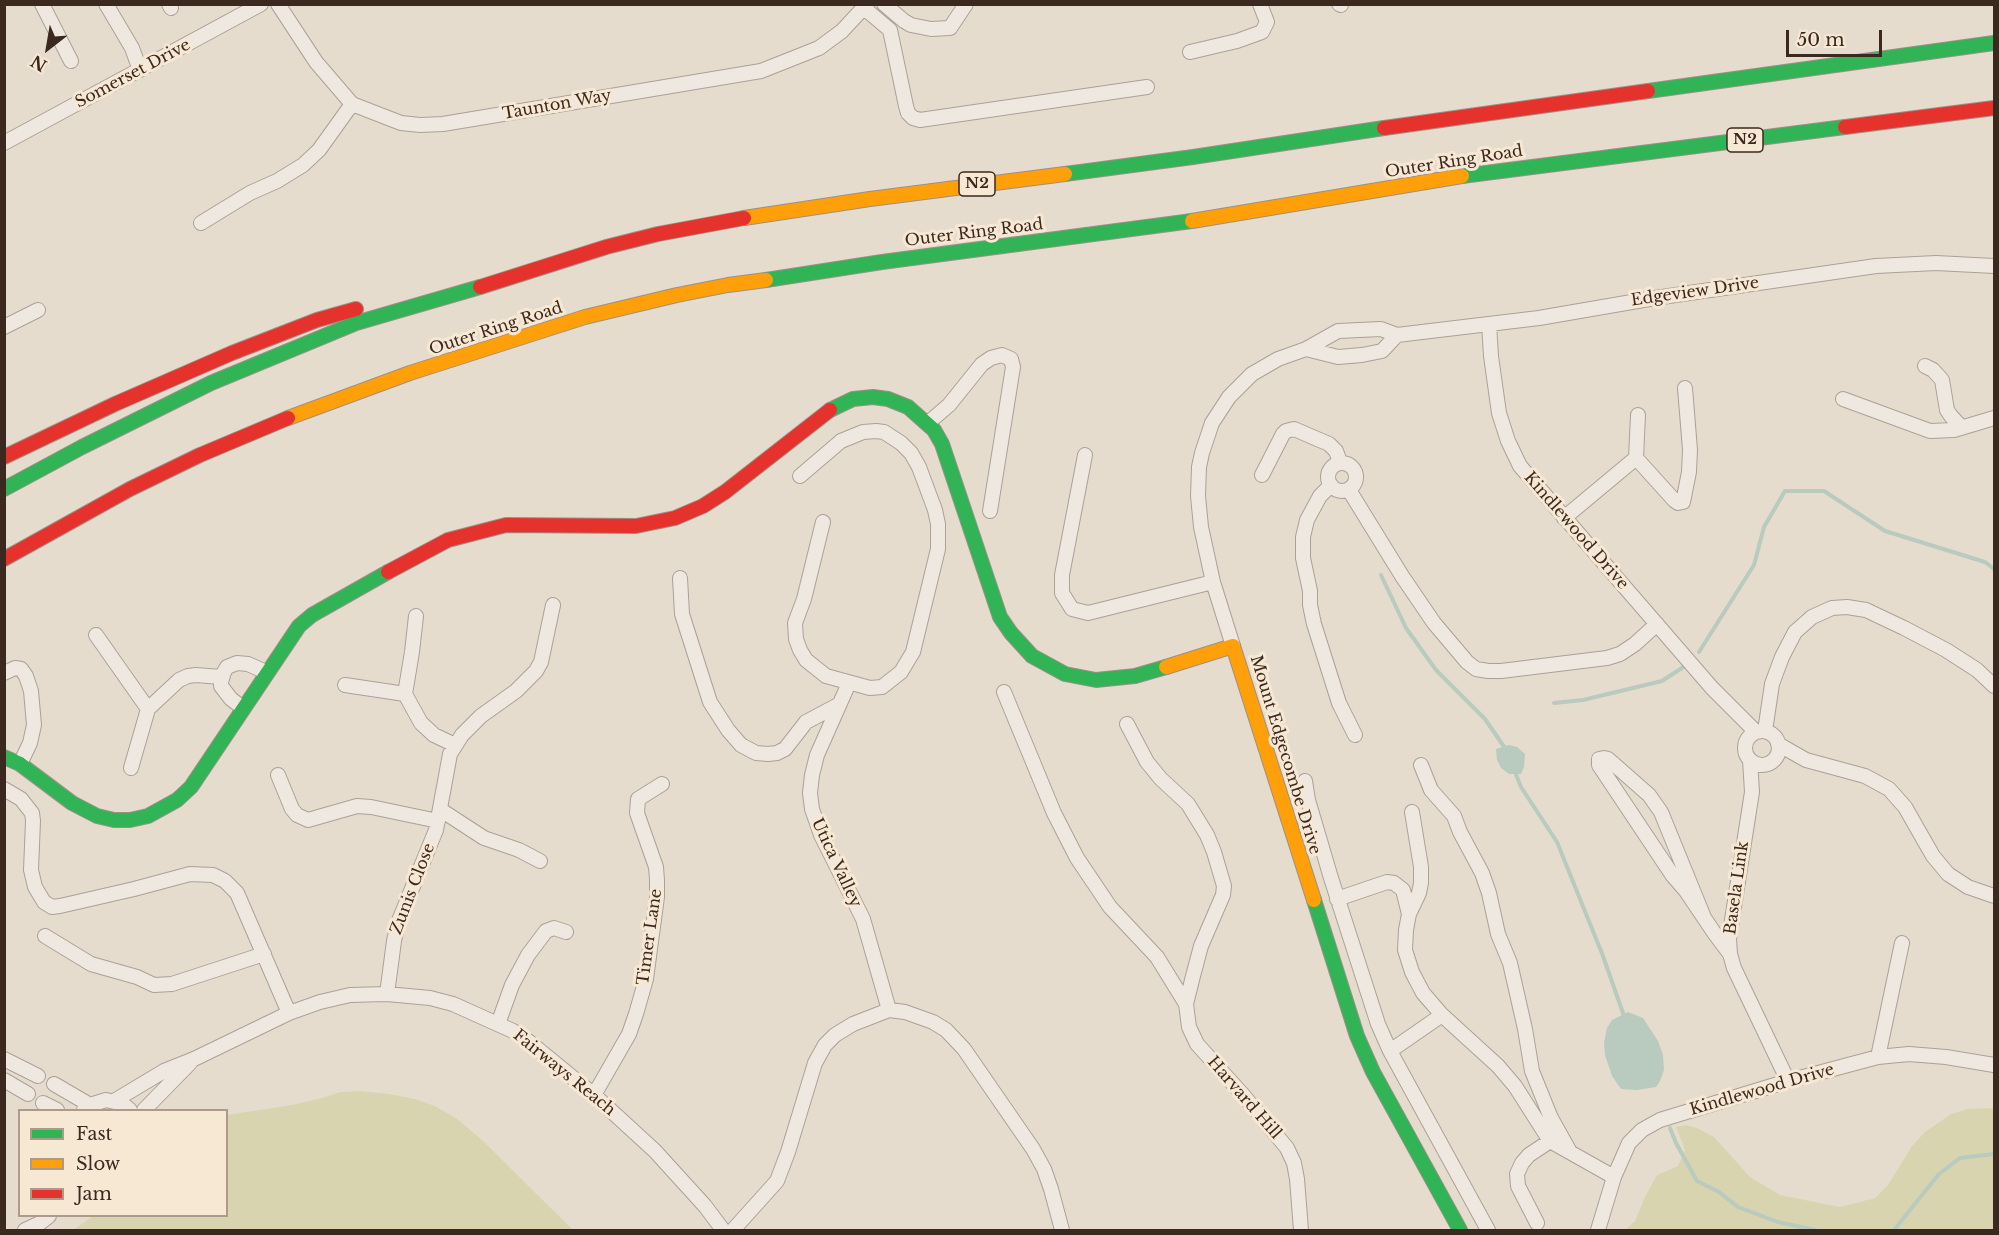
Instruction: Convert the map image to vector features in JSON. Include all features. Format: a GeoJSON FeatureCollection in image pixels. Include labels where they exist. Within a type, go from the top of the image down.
{"type":"FeatureCollection","features":[{"type":"Feature","properties":{"kind":"main road","name":"N2"},"geometry":{"type":"LineString","coordinates":[[4,489],[211,382],[356,323],[455,295],[606,247],[658,234],[870,199],[1193,157],[1425,122],[1995,43]]}},
{"type":"Feature","properties":{"kind":"main road","name":"Outer Ring Road"},"geometry":{"type":"LineString","coordinates":[[4,560],[130,489],[200,454],[269,425],[421,369],[585,318],[677,295],[882,262],[1204,219],[1495,171],[1995,108]]}},
{"type":"Feature","properties":{"kind":"main road"},"geometry":{"type":"LineString","coordinates":[[4,457],[115,404],[232,353],[317,320],[375,303],[455,295]]}},
{"type":"Feature","properties":{"kind":"main road","name":"Mount Edgecombe Drive"},"geometry":{"type":"LineString","coordinates":[[4,757],[20,764],[72,803],[96,816],[114,820],[130,820],[148,816],[177,800],[191,787],[266,672],[299,626],[312,615],[448,540],[507,525],[636,526],[675,518],[703,506],[725,492],[834,407],[853,399],[873,397],[888,399],[908,407],[928,423],[942,444],[1000,617],[1032,656],[1065,674],[1107,680],[1135,676],[1233,646],[1356,1036],[1373,1072],[1460,1230]]}},
{"type":"Feature","properties":{"kind":"street"},"geometry":{"type":"LineString","coordinates":[[42,4],[71,61]]}},
{"type":"Feature","properties":{"kind":"street"},"geometry":{"type":"LineString","coordinates":[[106,4],[132,48],[140,70]]}},
{"type":"Feature","properties":{"kind":"street","name":"Somerset Drive"},"geometry":{"type":"LineString","coordinates":[[4,142],[261,4]]}},
{"type":"Feature","properties":{"kind":"street","name":"Taunton Way"},"geometry":{"type":"LineString","coordinates":[[278,4],[316,62],[352,104],[401,123],[443,124],[761,71],[819,48],[842,31],[866,6]]}},
{"type":"Feature","properties":{"kind":"street"},"geometry":{"type":"LineString","coordinates":[[884,4],[903,21],[931,29],[952,27],[966,4]]}},
{"type":"Feature","properties":{"kind":"street"},"geometry":{"type":"LineString","coordinates":[[1190,52],[1237,41],[1262,32],[1267,22],[1260,4]]}},
{"type":"Feature","properties":{"kind":"street"},"geometry":{"type":"LineString","coordinates":[[866,6],[890,30],[906,106],[913,118],[920,120],[1147,87]]}},
{"type":"Feature","properties":{"kind":"street"},"geometry":{"type":"LineString","coordinates":[[201,223],[303,165],[319,150],[352,104]]}},
{"type":"Feature","properties":{"kind":"street","name":"Edgeview Drive"},"geometry":{"type":"LineString","coordinates":[[1233,646],[1213,582],[1201,527],[1198,496],[1199,468],[1206,439],[1220,411],[1240,385],[1266,365],[1278,359],[1306,349],[1338,331],[1381,329],[1397,335],[1539,318],[1655,298],[1876,266],[1936,263],[1995,266]]}},
{"type":"Feature","properties":{"kind":"street"},"geometry":{"type":"LineString","coordinates":[[4,327],[38,310]]}},
{"type":"Feature","properties":{"kind":"street","name":"Kindlewood Drive"},"geometry":{"type":"LineString","coordinates":[[1489,324],[1499,413],[1508,441],[1520,466],[1729,706],[1760,732]]}},
{"type":"Feature","properties":{"kind":"street"},"geometry":{"type":"LineString","coordinates":[[1306,349],[1338,357],[1362,355],[1382,351],[1397,335]]}},
{"type":"Feature","properties":{"kind":"street"},"geometry":{"type":"LineString","coordinates":[[928,423],[949,405],[982,364],[1002,355],[1011,358],[1013,367],[990,511]]}},
{"type":"Feature","properties":{"kind":"street"},"geometry":{"type":"LineString","coordinates":[[1925,366],[1933,370],[1942,380],[1947,410],[1961,427]]}},
{"type":"Feature","properties":{"kind":"street"},"geometry":{"type":"LineString","coordinates":[[1638,416],[1636,458],[1674,500],[1678,503],[1683,502],[1689,472],[1690,450],[1685,388]]}},
{"type":"Feature","properties":{"kind":"street"},"geometry":{"type":"LineString","coordinates":[[1843,399],[1930,431],[1941,432],[1995,418]]}},
{"type":"Feature","properties":{"kind":"street"},"geometry":{"type":"LineString","coordinates":[[1262,475],[1286,430],[1294,429],[1329,444],[1336,451],[1341,462]]}},
{"type":"Feature","properties":{"kind":"street"},"geometry":{"type":"LineString","coordinates":[[801,476],[840,441],[863,432],[876,430],[884,432],[901,443],[919,466],[935,510],[939,533],[938,549],[916,642],[909,660],[901,672],[882,687],[870,688],[826,676],[806,660],[796,639],[795,623],[804,599],[823,522]]}},
{"type":"Feature","properties":{"kind":"street"},"geometry":{"type":"LineString","coordinates":[[1085,455],[1062,575],[1062,593],[1072,609],[1088,613],[1213,582]]}},
{"type":"Feature","properties":{"kind":"street"},"geometry":{"type":"LineString","coordinates":[[1564,518],[1636,458]]}},
{"type":"Feature","properties":{"kind":"street"},"geometry":{"type":"LineString","coordinates":[[1341,462],[1350,465],[1356,472],[1356,482],[1349,490],[1337,490],[1331,485],[1329,471],[1336,464],[1341,462]]}},
{"type":"Feature","properties":{"kind":"street"},"geometry":{"type":"LineString","coordinates":[[1331,485],[1320,496],[1307,520],[1303,537],[1303,558],[1314,624],[1339,703],[1355,735]]}},
{"type":"Feature","properties":{"kind":"street"},"geometry":{"type":"LineString","coordinates":[[1349,490],[1434,623],[1467,663],[1476,669],[1501,671],[1606,658],[1620,654],[1657,624]]}},
{"type":"Feature","properties":{"kind":"street"},"geometry":{"type":"LineString","coordinates":[[680,578],[682,614],[710,702],[728,730],[741,744],[756,753],[777,753],[784,749],[806,722],[838,705]]}},
{"type":"Feature","properties":{"kind":"street","name":"Zunis Close"},"geometry":{"type":"LineString","coordinates":[[387,994],[394,940],[439,816],[450,754],[462,735],[481,716],[516,691],[536,671],[541,662],[553,605]]}},
{"type":"Feature","properties":{"kind":"street"},"geometry":{"type":"LineString","coordinates":[[1760,732],[1772,684],[1795,632],[1812,617],[1832,608],[1847,607],[1866,610],[1904,627],[1977,670],[1995,686]]}},
{"type":"Feature","properties":{"kind":"street"},"geometry":{"type":"LineString","coordinates":[[416,616],[405,694],[421,723],[434,735],[455,745]]}},
{"type":"Feature","properties":{"kind":"street"},"geometry":{"type":"LineString","coordinates":[[96,635],[148,709]]}},
{"type":"Feature","properties":{"kind":"street"},"geometry":{"type":"LineString","coordinates":[[243,708],[224,691],[220,682],[221,677],[227,668],[237,663],[248,664],[266,672]]}},
{"type":"Feature","properties":{"kind":"street"},"geometry":{"type":"LineString","coordinates":[[4,674],[15,668],[21,669],[31,691],[34,725],[30,743],[20,764]]}},
{"type":"Feature","properties":{"kind":"street"},"geometry":{"type":"LineString","coordinates":[[131,768],[148,709],[179,680],[188,676],[221,677]]}},
{"type":"Feature","properties":{"kind":"street","name":"Utica Valley"},"geometry":{"type":"LineString","coordinates":[[849,683],[817,755],[810,793],[812,809],[821,835],[863,919],[889,1010]]}},
{"type":"Feature","properties":{"kind":"street"},"geometry":{"type":"LineString","coordinates":[[345,685],[405,694]]}},
{"type":"Feature","properties":{"kind":"street"},"geometry":{"type":"LineString","coordinates":[[1004,692],[1054,813],[1077,858],[1110,906],[1157,957],[1186,1004]]}},
{"type":"Feature","properties":{"kind":"street","name":"Kindlewood Drive"},"geometry":{"type":"LineString","coordinates":[[1729,706],[1748,753]]}},
{"type":"Feature","properties":{"kind":"street"},"geometry":{"type":"LineString","coordinates":[[1127,724],[1147,762],[1161,779],[1188,804],[1208,835],[1224,886],[1222,900],[1201,946],[1186,1004]]}},
{"type":"Feature","properties":{"kind":"street"},"geometry":{"type":"LineString","coordinates":[[1806,760],[1759,764],[1748,753],[1748,738],[1760,732],[1773,736],[1778,744],[1806,760],[1865,776],[1888,789],[1905,807],[1933,856],[1948,874],[1968,887],[1995,896]]}},
{"type":"Feature","properties":{"kind":"street"},"geometry":{"type":"LineString","coordinates":[[1770,762],[1778,753],[1778,744]]}},
{"type":"Feature","properties":{"kind":"street","name":"Basela Link"},"geometry":{"type":"LineString","coordinates":[[1748,753],[1752,792],[1729,939],[1730,954],[1734,968],[1788,1081]]}},
{"type":"Feature","properties":{"kind":"street"},"geometry":{"type":"LineString","coordinates":[[1703,915],[1662,812],[1649,795],[1608,759],[1599,759],[1599,765],[1673,876],[1730,954]]}},
{"type":"Feature","properties":{"kind":"street","name":"Basela Link"},"geometry":{"type":"LineString","coordinates":[[1752,792],[1770,762]]}},
{"type":"Feature","properties":{"kind":"street"},"geometry":{"type":"LineString","coordinates":[[1422,765],[1431,790],[1454,816],[1482,873],[1498,934],[1510,963],[1526,1029],[1532,1071],[1551,1118],[1571,1154]]}},
{"type":"Feature","properties":{"kind":"street","name":"Zunis Close"},"geometry":{"type":"LineString","coordinates":[[278,775],[292,810],[308,820],[357,806],[439,816]]}},
{"type":"Feature","properties":{"kind":"street"},"geometry":{"type":"LineString","coordinates":[[1305,781],[1308,800],[1337,899],[1378,1024],[1390,1051],[1488,1230]]}},
{"type":"Feature","properties":{"kind":"street","name":"Timer Lane"},"geometry":{"type":"LineString","coordinates":[[594,1095],[628,1034],[646,979],[657,897],[657,880],[656,867],[637,813],[638,799],[662,784]]}},
{"type":"Feature","properties":{"kind":"street"},"geometry":{"type":"LineString","coordinates":[[4,789],[21,799],[32,813],[31,870],[39,896],[49,906],[60,906],[134,890],[190,874],[213,875],[225,881],[237,893],[289,1013]]}},
{"type":"Feature","properties":{"kind":"street"},"geometry":{"type":"LineString","coordinates":[[1408,914],[1419,893],[1421,883],[1421,867],[1412,812]]}},
{"type":"Feature","properties":{"kind":"street"},"geometry":{"type":"LineString","coordinates":[[439,816],[540,861]]}},
{"type":"Feature","properties":{"kind":"street"},"geometry":{"type":"LineString","coordinates":[[1337,899],[1387,882],[1394,883],[1403,890],[1408,914],[1406,950],[1412,972],[1423,993],[1442,1015],[1504,1073],[1515,1086],[1550,1141],[1614,1177]]}},
{"type":"Feature","properties":{"kind":"street"},"geometry":{"type":"LineString","coordinates":[[498,1024],[512,986],[528,955],[546,931],[554,928],[566,932]]}},
{"type":"Feature","properties":{"kind":"street"},"geometry":{"type":"LineString","coordinates":[[45,936],[92,963],[137,977],[154,985],[172,984],[264,954]]}},
{"type":"Feature","properties":{"kind":"street"},"geometry":{"type":"LineString","coordinates":[[1878,1057],[1902,943]]}},
{"type":"Feature","properties":{"kind":"street","name":"Fairways Reach"},"geometry":{"type":"LineString","coordinates":[[54,1084],[87,1108],[98,1101],[114,1101],[164,1071],[289,1013],[320,1002],[350,995],[387,994],[422,997],[453,1004],[513,1031],[528,1041],[594,1095],[656,1151],[723,1230]]}},
{"type":"Feature","properties":{"kind":"street","name":"Harvard Hill"},"geometry":{"type":"LineString","coordinates":[[1186,1004],[1190,1027],[1197,1044],[1287,1148],[1294,1163],[1297,1179],[1301,1230]]}},
{"type":"Feature","properties":{"kind":"street"},"geometry":{"type":"LineString","coordinates":[[734,1230],[777,1181],[789,1152],[815,1063],[825,1045],[835,1035],[853,1024],[889,1010],[905,1012],[933,1022],[946,1030],[964,1049],[1033,1149],[1051,1189],[1062,1230]]}},
{"type":"Feature","properties":{"kind":"street"},"geometry":{"type":"LineString","coordinates":[[1390,1051],[1442,1015]]}},
{"type":"Feature","properties":{"kind":"street","name":"Kindlewood Drive"},"geometry":{"type":"LineString","coordinates":[[1598,1230],[1614,1177],[1629,1143],[1642,1130],[1660,1120],[1788,1081],[1878,1057],[1909,1054],[1995,1065]]}},
{"type":"Feature","properties":{"kind":"street"},"geometry":{"type":"LineString","coordinates":[[4,1059],[38,1076]]}},
{"type":"Feature","properties":{"kind":"street","name":"Fairways Reach"},"geometry":{"type":"LineString","coordinates":[[145,1109],[194,1059]]}},
{"type":"Feature","properties":{"kind":"street"},"geometry":{"type":"LineString","coordinates":[[4,1080],[28,1094]]}},
{"type":"Feature","properties":{"kind":"street"},"geometry":{"type":"LineString","coordinates":[[114,1101],[129,1109]]}},
{"type":"Feature","properties":{"kind":"street"},"geometry":{"type":"LineString","coordinates":[[44,1103],[55,1109]]}},
{"type":"Feature","properties":{"kind":"street"},"geometry":{"type":"LineString","coordinates":[[1537,1223],[1518,1186],[1517,1174],[1528,1155],[1550,1141]]}},
{"type":"Feature","properties":{"kind":"street"},"geometry":{"type":"LineString","coordinates":[[25,1230],[47,1217]]}},
{"type":"Feature","properties":{"kind":"shaded area"},"geometry":{"type":"Polygon","coordinates":[[[1509,745],[1517,747],[1525,754],[1521,774],[1509,774],[1501,768],[1497,760],[1496,749],[1509,745]]]}},
{"type":"Feature","properties":{"kind":"shaded area"},"geometry":{"type":"Polygon","coordinates":[[[1628,1012],[1643,1018],[1658,1041],[1663,1055],[1664,1070],[1656,1087],[1637,1090],[1621,1089],[1612,1076],[1605,1055],[1604,1042],[1607,1028],[1612,1020],[1628,1012]]]}},
{"type":"Feature","properties":{"kind":"shaded area"},"geometry":{"type":"Polygon","coordinates":[[[359,1091],[415,1099],[435,1106],[456,1118],[482,1140],[573,1230],[73,1230],[92,1217],[228,1217],[228,1115],[292,1105],[340,1092],[359,1091]]]}},
{"type":"Feature","properties":{"kind":"shaded area"},"geometry":{"type":"Polygon","coordinates":[[[1994,1108],[1994,1230],[1625,1230],[1635,1221],[1657,1175],[1678,1166],[1685,1150],[1676,1127],[1686,1125],[1714,1137],[1750,1177],[1780,1195],[1840,1207],[1875,1198],[1888,1185],[1912,1146],[1925,1132],[1951,1114],[1968,1109],[1994,1108]]]}},
{"type":"Feature","properties":{"kind":"waterway"},"geometry":{"type":"LineString","coordinates":[[1699,652],[1754,565],[1764,527],[1785,491],[1824,491],[1885,531],[1985,562],[1994,569]]}},
{"type":"Feature","properties":{"kind":"waterway"},"geometry":{"type":"LineString","coordinates":[[1381,575],[1406,628],[1436,670],[1485,719],[1507,751]]}},
{"type":"Feature","properties":{"kind":"waterway"},"geometry":{"type":"LineString","coordinates":[[1554,703],[1583,700],[1662,681],[1685,666]]}},
{"type":"Feature","properties":{"kind":"waterway"},"geometry":{"type":"LineString","coordinates":[[1515,772],[1521,787],[1557,842],[1603,956],[1624,1016]]}},
{"type":"Feature","properties":{"kind":"waterway"},"geometry":{"type":"LineString","coordinates":[[1670,1128],[1697,1181],[1719,1192],[1738,1207],[1778,1222],[1815,1230]]}},
{"type":"Feature","properties":{"kind":"waterway"},"geometry":{"type":"LineString","coordinates":[[1894,1230],[1939,1174],[1960,1158],[1994,1154]]}},
{"type":"Feature","properties":{"kind":"traffic: fast"},"geometry":{"type":"LineString","coordinates":[[1648,91],[1994,43]]}},
{"type":"Feature","properties":{"kind":"traffic: fast"},"geometry":{"type":"LineString","coordinates":[[1462,176],[1845,127]]}},
{"type":"Feature","properties":{"kind":"traffic: fast"},"geometry":{"type":"LineString","coordinates":[[1065,174],[1384,128]]}},
{"type":"Feature","properties":{"kind":"traffic: fast"},"geometry":{"type":"LineString","coordinates":[[766,280],[882,262],[1192,221]]}},
{"type":"Feature","properties":{"kind":"traffic: fast"},"geometry":{"type":"LineString","coordinates":[[4,489],[82,447],[211,383],[356,323],[480,287]]}},
{"type":"Feature","properties":{"kind":"traffic: fast"},"geometry":{"type":"LineString","coordinates":[[830,410],[853,399],[873,397],[888,399],[908,407],[934,430],[942,444],[1000,617],[1032,656],[1065,674],[1096,680],[1135,676],[1166,667]]}},
{"type":"Feature","properties":{"kind":"traffic: fast"},"geometry":{"type":"LineString","coordinates":[[4,757],[20,764],[72,803],[97,816],[114,820],[130,820],[148,816],[177,800],[191,787],[299,626],[312,615],[388,572]]}},
{"type":"Feature","properties":{"kind":"traffic: fast"},"geometry":{"type":"LineString","coordinates":[[1314,900],[1357,1036],[1373,1072],[1460,1230]]}},
{"type":"Feature","properties":{"kind":"traffic: slow"},"geometry":{"type":"LineString","coordinates":[[744,218],[1065,174]]}},
{"type":"Feature","properties":{"kind":"traffic: slow"},"geometry":{"type":"LineString","coordinates":[[1192,221],[1462,176]]}},
{"type":"Feature","properties":{"kind":"traffic: slow"},"geometry":{"type":"LineString","coordinates":[[288,418],[410,373],[585,317],[677,295],[766,280]]}},
{"type":"Feature","properties":{"kind":"traffic: slow"},"geometry":{"type":"LineString","coordinates":[[1166,667],[1233,646],[1314,900]]}},
{"type":"Feature","properties":{"kind":"traffic: jam"},"geometry":{"type":"LineString","coordinates":[[1384,128],[1648,91]]}},
{"type":"Feature","properties":{"kind":"traffic: jam"},"geometry":{"type":"LineString","coordinates":[[1845,127],[1994,108]]}},
{"type":"Feature","properties":{"kind":"traffic: jam"},"geometry":{"type":"LineString","coordinates":[[480,287],[606,247],[658,234],[744,218]]}},
{"type":"Feature","properties":{"kind":"traffic: jam"},"geometry":{"type":"LineString","coordinates":[[4,457],[115,404],[232,353],[317,320],[356,309]]}},
{"type":"Feature","properties":{"kind":"traffic: jam"},"geometry":{"type":"LineString","coordinates":[[388,572],[448,540],[506,525],[636,526],[675,518],[703,506],[725,492],[830,410]]}},
{"type":"Feature","properties":{"kind":"traffic: jam"},"geometry":{"type":"LineString","coordinates":[[4,559],[130,489],[200,455],[288,418]]}}]}
